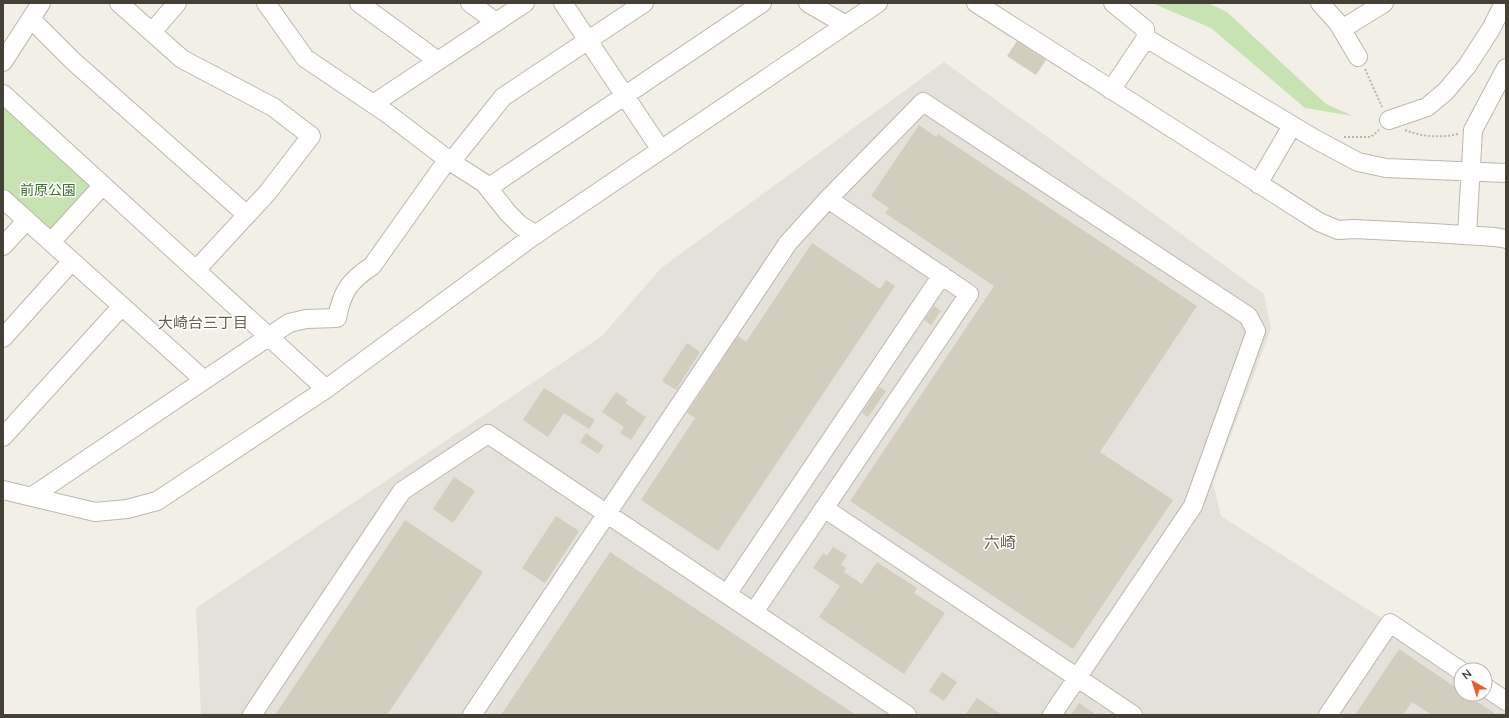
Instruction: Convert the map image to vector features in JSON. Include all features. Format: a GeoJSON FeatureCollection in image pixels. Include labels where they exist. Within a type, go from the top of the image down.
{"type":"FeatureCollection","features":[{"type":"Feature","properties":{"kind":"street"},"geometry":{"type":"LineString","coordinates":[[3,62],[41,3]]}},
{"type":"Feature","properties":{"kind":"street"},"geometry":{"type":"LineString","coordinates":[[119,3],[182,59],[273,107],[311,136],[268,192],[196,270]]}},
{"type":"Feature","properties":{"kind":"street"},"geometry":{"type":"LineString","coordinates":[[152,32],[177,3]]}},
{"type":"Feature","properties":{"kind":"street"},"geometry":{"type":"LineString","coordinates":[[266,3],[305,58],[373,104],[449,160],[484,183],[508,213],[520,225],[536,235]]}},
{"type":"Feature","properties":{"kind":"street"},"geometry":{"type":"LineString","coordinates":[[358,3],[438,61]]}},
{"type":"Feature","properties":{"kind":"street"},"geometry":{"type":"LineString","coordinates":[[470,3],[496,22]]}},
{"type":"Feature","properties":{"kind":"street"},"geometry":{"type":"LineString","coordinates":[[373,104],[525,3]]}},
{"type":"Feature","properties":{"kind":"street"},"geometry":{"type":"LineString","coordinates":[[563,3],[661,150]]}},
{"type":"Feature","properties":{"kind":"street"},"geometry":{"type":"LineString","coordinates":[[31,496],[289,323],[306,319],[337,318],[340,303],[346,289],[359,275],[372,266],[449,160],[504,96],[644,3]]}},
{"type":"Feature","properties":{"kind":"street"},"geometry":{"type":"LineString","coordinates":[[488,188],[762,3]]}},
{"type":"Feature","properties":{"kind":"street"},"geometry":{"type":"LineString","coordinates":[[808,3],[846,25]]}},
{"type":"Feature","properties":{"kind":"street"},"geometry":{"type":"LineString","coordinates":[[3,490],[95,512],[127,508],[157,501],[326,389],[536,235],[878,3]]}},
{"type":"Feature","properties":{"kind":"street"},"geometry":{"type":"LineString","coordinates":[[976,3],[1319,222],[1338,230],[1354,229],[1495,236],[1506,239]]}},
{"type":"Feature","properties":{"kind":"street"},"geometry":{"type":"LineString","coordinates":[[1111,90],[1146,38],[1145,28],[1114,3]]}},
{"type":"Feature","properties":{"kind":"street"},"geometry":{"type":"LineString","coordinates":[[1320,3],[1342,29],[1358,57]]}},
{"type":"Feature","properties":{"kind":"street"},"geometry":{"type":"LineString","coordinates":[[1342,29],[1384,3]]}},
{"type":"Feature","properties":{"kind":"street"},"geometry":{"type":"LineString","coordinates":[[1389,120],[1427,107],[1446,91],[1471,60],[1491,29],[1504,3]]}},
{"type":"Feature","properties":{"kind":"street"},"geometry":{"type":"LineString","coordinates":[[31,19],[74,61],[247,216]]}},
{"type":"Feature","properties":{"kind":"street"},"geometry":{"type":"LineString","coordinates":[[1146,38],[1292,126],[1358,162],[1386,168],[1506,173]]}},
{"type":"Feature","properties":{"kind":"street"},"geometry":{"type":"LineString","coordinates":[[1467,235],[1473,130],[1499,95],[1506,68]]}},
{"type":"Feature","properties":{"kind":"street"},"geometry":{"type":"LineString","coordinates":[[3,94],[326,389]]}},
{"type":"Feature","properties":{"kind":"street"},"geometry":{"type":"LineString","coordinates":[[472,715],[788,243],[828,199],[923,102],[1248,316],[1256,331],[1193,506],[1052,715]]}},
{"type":"Feature","properties":{"kind":"street"},"geometry":{"type":"LineString","coordinates":[[1258,184],[1292,126]]}},
{"type":"Feature","properties":{"kind":"street"},"geometry":{"type":"LineString","coordinates":[[51,242],[103,185]]}},
{"type":"Feature","properties":{"kind":"street"},"geometry":{"type":"LineString","coordinates":[[3,199],[204,380]]}},
{"type":"Feature","properties":{"kind":"street"},"geometry":{"type":"LineString","coordinates":[[754,612],[969,294],[828,199]]}},
{"type":"Feature","properties":{"kind":"street"},"geometry":{"type":"LineString","coordinates":[[3,246],[27,220]]}},
{"type":"Feature","properties":{"kind":"street"},"geometry":{"type":"LineString","coordinates":[[3,338],[72,261]]}},
{"type":"Feature","properties":{"kind":"street"},"geometry":{"type":"LineString","coordinates":[[727,594],[942,275]]}},
{"type":"Feature","properties":{"kind":"street"},"geometry":{"type":"LineString","coordinates":[[3,437],[122,306]]}},
{"type":"Feature","properties":{"kind":"street"},"geometry":{"type":"LineString","coordinates":[[252,715],[402,491],[488,434],[907,715]]}},
{"type":"Feature","properties":{"kind":"street"},"geometry":{"type":"LineString","coordinates":[[824,508],[1133,715]]}},
{"type":"Feature","properties":{"kind":"street"},"geometry":{"type":"LineString","coordinates":[[1328,715],[1390,623],[1453,666]]}},
{"type":"Feature","properties":{"kind":"street"},"geometry":{"type":"LineString","coordinates":[[1493,692],[1506,701]]}},
{"type":"Feature","properties":{"kind":"path"},"geometry":{"type":"LineString","coordinates":[[1338,138],[1353,136],[1371,137],[1389,120]]}},
{"type":"Feature","properties":{"kind":"shaded area"},"geometry":{"type":"Polygon","coordinates":[[[944,62],[1264,294],[1271,329],[1213,483],[1221,516],[1453,664],[1453,702],[1493,702],[1493,695],[1506,697],[1506,715],[201,715],[196,608],[602,336],[661,268],[944,62]]]}},
{"type":"Feature","properties":{"kind":"green space"},"geometry":{"type":"Polygon","coordinates":[[[1152,3],[1208,3],[1227,12],[1326,104],[1353,116],[1305,108],[1211,28],[1152,3]]]}},
{"type":"Feature","properties":{"kind":"green space","name":"前原公園"},"geometry":{"type":"Polygon","coordinates":[[[3,105],[92,184],[55,233],[43,231],[3,193],[3,105]]]}},
{"type":"Feature","properties":{"kind":"building"},"geometry":{"type":"Polygon","coordinates":[[[1017,41],[1046,60],[1036,75],[1007,56],[1017,41]]]}},
{"type":"Feature","properties":{"kind":"building"},"geometry":{"type":"Polygon","coordinates":[[[919,125],[936,137],[938,134],[1197,306],[1100,452],[1173,500],[1073,649],[850,501],[994,286],[885,213],[889,208],[871,196],[919,125]]]}},
{"type":"Feature","properties":{"kind":"building"},"geometry":{"type":"Polygon","coordinates":[[[812,243],[880,289],[886,280],[895,286],[718,551],[641,500],[695,418],[687,413],[738,336],[746,342],[812,243]]]}},
{"type":"Feature","properties":{"kind":"building"},"geometry":{"type":"Polygon","coordinates":[[[934,306],[941,311],[931,325],[924,320],[934,306]]]}},
{"type":"Feature","properties":{"kind":"building"},"geometry":{"type":"Polygon","coordinates":[[[687,343],[700,352],[676,390],[662,381],[687,343]]]}},
{"type":"Feature","properties":{"kind":"building"},"geometry":{"type":"Polygon","coordinates":[[[879,387],[886,391],[868,417],[862,413],[879,387]]]}},
{"type":"Feature","properties":{"kind":"building"},"geometry":{"type":"Polygon","coordinates":[[[544,388],[595,420],[589,429],[564,413],[548,437],[523,420],[544,388]]]}},
{"type":"Feature","properties":{"kind":"building"},"geometry":{"type":"Polygon","coordinates":[[[616,392],[628,400],[625,403],[646,417],[631,440],[620,433],[624,427],[602,412],[616,392]]]}},
{"type":"Feature","properties":{"kind":"building"},"geometry":{"type":"Polygon","coordinates":[[[586,433],[604,446],[598,454],[580,442],[586,433]]]}},
{"type":"Feature","properties":{"kind":"building"},"geometry":{"type":"Polygon","coordinates":[[[454,477],[475,491],[453,523],[433,509],[454,477]]]}},
{"type":"Feature","properties":{"kind":"building"},"geometry":{"type":"Polygon","coordinates":[[[556,516],[579,531],[545,583],[522,568],[556,516]]]}},
{"type":"Feature","properties":{"kind":"building"},"geometry":{"type":"Polygon","coordinates":[[[405,520],[483,572],[387,715],[275,715],[405,520]]]}},
{"type":"Feature","properties":{"kind":"building"},"geometry":{"type":"Polygon","coordinates":[[[833,547],[847,555],[841,565],[846,568],[844,572],[862,584],[877,562],[917,588],[914,593],[945,613],[904,674],[819,617],[840,586],[813,568],[823,553],[827,556],[833,547]]]}},
{"type":"Feature","properties":{"kind":"building"},"geometry":{"type":"Polygon","coordinates":[[[610,552],[856,715],[501,715],[610,552]]]}},
{"type":"Feature","properties":{"kind":"building"},"geometry":{"type":"Polygon","coordinates":[[[1399,649],[1453,686],[1453,702],[1478,702],[1497,715],[1432,715],[1412,702],[1403,715],[1355,715],[1399,649]]]}},
{"type":"Feature","properties":{"kind":"building"},"geometry":{"type":"Polygon","coordinates":[[[942,672],[957,682],[944,701],[929,691],[942,672]]]}},
{"type":"Feature","properties":{"kind":"building"},"geometry":{"type":"Polygon","coordinates":[[[977,698],[1002,715],[965,715],[977,698]]]}},
{"type":"Feature","properties":{"kind":"building"},"geometry":{"type":"Polygon","coordinates":[[[1079,703],[1097,715],[1071,715],[1079,703]]]}},
{"type":"Feature","properties":{"kind":"district","name":"大崎台三丁目"},"geometry":{"type":"Point","coordinates":[203,323]}},
{"type":"Feature","properties":{"kind":"district","name":"六崎"},"geometry":{"type":"Point","coordinates":[1000,542]}}]}
